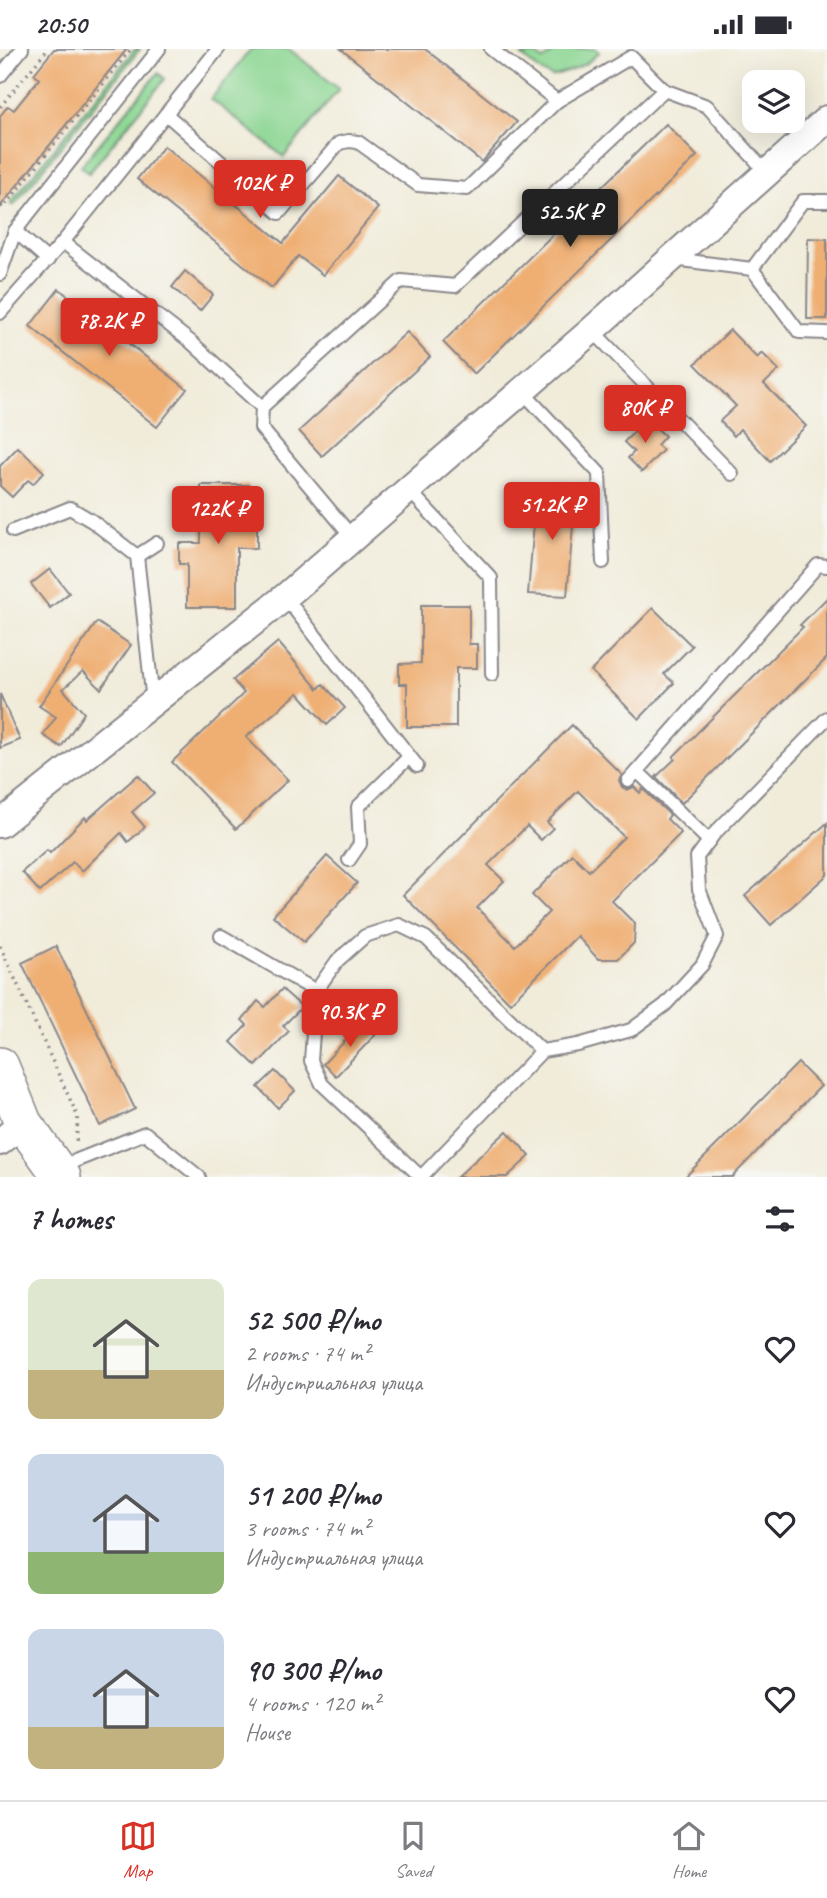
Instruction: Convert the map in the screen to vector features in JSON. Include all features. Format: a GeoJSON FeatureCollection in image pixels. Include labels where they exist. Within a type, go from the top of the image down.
{"type":"FeatureCollection","features":[{"type":"Feature","properties":{"kind":"main road"},"geometry":{"type":"LineString","coordinates":[[0,1066],[12,1132],[67,1168]]}},
{"type":"Feature","properties":{"kind":"street"},"geometry":{"type":"LineString","coordinates":[[0,824],[285,597],[673,259],[827,119]]}},
{"type":"Feature","properties":{"kind":"lane"},"geometry":{"type":"LineString","coordinates":[[0,76],[22,49]]}},
{"type":"Feature","properties":{"kind":"lane"},"geometry":{"type":"LineString","coordinates":[[0,274],[15,231],[159,49]]}},
{"type":"Feature","properties":{"kind":"lane"},"geometry":{"type":"LineString","coordinates":[[0,313],[48,260],[218,49]]}},
{"type":"Feature","properties":{"kind":"lane"},"geometry":{"type":"LineString","coordinates":[[491,49],[557,101]]}},
{"type":"Feature","properties":{"kind":"lane"},"geometry":{"type":"LineString","coordinates":[[166,114],[279,213],[339,143],[349,141],[358,142],[418,184],[467,189],[557,101],[627,53],[664,90],[707,106],[768,174]]}},
{"type":"Feature","properties":{"kind":"lane"},"geometry":{"type":"LineString","coordinates":[[353,538],[261,428],[262,407],[401,281],[455,286],[664,90]]}},
{"type":"Feature","properties":{"kind":"lane"},"geometry":{"type":"LineString","coordinates":[[752,269],[803,201],[827,201]]}},
{"type":"Feature","properties":{"kind":"lane"},"geometry":{"type":"LineString","coordinates":[[15,231],[48,260]]}},
{"type":"Feature","properties":{"kind":"lane"},"geometry":{"type":"LineString","coordinates":[[62,243],[191,342],[262,407]]}},
{"type":"Feature","properties":{"kind":"lane"},"geometry":{"type":"LineString","coordinates":[[673,259],[752,269],[799,332],[827,333]]}},
{"type":"Feature","properties":{"kind":"lane"},"geometry":{"type":"LineString","coordinates":[[592,330],[732,474]]}},
{"type":"Feature","properties":{"kind":"lane"},"geometry":{"type":"LineString","coordinates":[[522,391],[599,473],[603,562]]}},
{"type":"Feature","properties":{"kind":"lane"},"geometry":{"type":"LineString","coordinates":[[409,490],[491,578],[492,674]]}},
{"type":"Feature","properties":{"kind":"lane"},"geometry":{"type":"LineString","coordinates":[[13,531],[70,508],[92,521],[137,556],[153,702]]}},
{"type":"Feature","properties":{"kind":"lane"},"geometry":{"type":"LineString","coordinates":[[137,556],[158,543]]}},
{"type":"Feature","properties":{"kind":"lane"},"geometry":{"type":"LineString","coordinates":[[709,841],[633,776],[818,565],[827,566]]}},
{"type":"Feature","properties":{"kind":"lane"},"geometry":{"type":"LineString","coordinates":[[285,597],[413,761],[358,807],[360,844],[349,860]]}},
{"type":"Feature","properties":{"kind":"lane"},"geometry":{"type":"LineString","coordinates":[[542,1051],[426,938],[400,925],[365,936],[337,961],[316,991],[312,1061],[323,1084],[421,1177],[542,1051],[578,1045],[631,1030],[665,1005],[702,965],[717,936],[699,889],[697,857],[709,841],[827,718]]}},
{"type":"Feature","properties":{"kind":"lane"},"geometry":{"type":"LineString","coordinates":[[221,936],[316,991]]}},
{"type":"Feature","properties":{"kind":"lane"},"geometry":{"type":"LineString","coordinates":[[67,1168],[145,1133],[199,1177]]}},
{"type":"Feature","properties":{"kind":"path"},"geometry":{"type":"LineString","coordinates":[[0,107],[48,49]]}},
{"type":"Feature","properties":{"kind":"path"},"geometry":{"type":"LineString","coordinates":[[1,206],[3,208],[131,49]]}},
{"type":"Feature","properties":{"kind":"path"},"geometry":{"type":"LineString","coordinates":[[0,946],[78,1117],[76,1144],[67,1168]]}},
{"type":"Feature","properties":{"kind":"green space"},"geometry":{"type":"Polygon","coordinates":[[[135,49],[140,49],[13,206],[10,203],[135,49]]]}},
{"type":"Feature","properties":{"kind":"green space"},"geometry":{"type":"Polygon","coordinates":[[[251,49],[289,49],[339,89],[284,157],[211,99],[251,49]]]}},
{"type":"Feature","properties":{"kind":"green space"},"geometry":{"type":"Polygon","coordinates":[[[554,49],[596,49],[599,52],[583,65],[552,77],[522,56],[535,54],[543,60],[551,55],[554,49]]]}},
{"type":"Feature","properties":{"kind":"green space"},"geometry":{"type":"Polygon","coordinates":[[[158,73],[165,79],[89,173],[81,166],[158,73]]]}},
{"type":"Feature","properties":{"kind":"building"},"geometry":{"type":"Polygon","coordinates":[[[54,49],[127,49],[0,207],[0,116],[8,106],[14,110],[39,79],[34,74],[54,49]]]}},
{"type":"Feature","properties":{"kind":"building"},"geometry":{"type":"Polygon","coordinates":[[[341,49],[425,49],[517,122],[482,162],[341,49]]]}},
{"type":"Feature","properties":{"kind":"building"},"geometry":{"type":"Polygon","coordinates":[[[666,124],[697,156],[474,374],[443,342],[666,124]]]}},
{"type":"Feature","properties":{"kind":"building"},"geometry":{"type":"Polygon","coordinates":[[[164,146],[283,243],[339,176],[378,208],[323,275],[298,256],[272,288],[137,179],[164,146]]]}},
{"type":"Feature","properties":{"kind":"building"},"geometry":{"type":"Polygon","coordinates":[[[808,238],[827,239],[827,319],[807,319],[808,238]]]}},
{"type":"Feature","properties":{"kind":"building"},"geometry":{"type":"Polygon","coordinates":[[[185,271],[213,295],[200,311],[172,287],[185,271]]]}},
{"type":"Feature","properties":{"kind":"building"},"geometry":{"type":"Polygon","coordinates":[[[59,289],[187,389],[157,427],[30,326],[59,289]]]}},
{"type":"Feature","properties":{"kind":"building"},"geometry":{"type":"Polygon","coordinates":[[[730,330],[757,358],[762,353],[779,370],[764,384],[806,426],[770,461],[740,429],[734,436],[720,421],[736,406],[695,364],[730,330]]]}},
{"type":"Feature","properties":{"kind":"building"},"geometry":{"type":"Polygon","coordinates":[[[407,332],[430,357],[322,456],[299,431],[407,332]]]}},
{"type":"Feature","properties":{"kind":"building"},"geometry":{"type":"Polygon","coordinates":[[[647,419],[665,436],[657,445],[663,450],[642,472],[628,458],[634,452],[624,442],[647,419]]]}},
{"type":"Feature","properties":{"kind":"building"},"geometry":{"type":"Polygon","coordinates":[[[18,447],[44,472],[33,484],[28,480],[12,497],[0,486],[0,466],[18,447]]]}},
{"type":"Feature","properties":{"kind":"building"},"geometry":{"type":"Polygon","coordinates":[[[201,485],[249,485],[249,524],[257,524],[257,548],[237,548],[237,607],[187,607],[187,564],[179,564],[179,543],[201,543],[201,485]]]}},
{"type":"Feature","properties":{"kind":"building"},"geometry":{"type":"Polygon","coordinates":[[[537,487],[576,490],[567,596],[528,594],[537,487]]]}},
{"type":"Feature","properties":{"kind":"building"},"geometry":{"type":"Polygon","coordinates":[[[50,569],[69,593],[50,608],[31,584],[50,569]]]}},
{"type":"Feature","properties":{"kind":"building"},"geometry":{"type":"Polygon","coordinates":[[[827,598],[827,658],[682,803],[656,777],[803,627],[800,625],[827,598]]]}},
{"type":"Feature","properties":{"kind":"building"},"geometry":{"type":"Polygon","coordinates":[[[421,605],[469,605],[469,644],[477,644],[477,668],[456,668],[456,727],[407,727],[407,684],[399,684],[399,664],[421,663],[421,605]]]}},
{"type":"Feature","properties":{"kind":"building"},"geometry":{"type":"Polygon","coordinates":[[[653,608],[692,646],[664,674],[674,683],[639,719],[591,671],[653,608]]]}},
{"type":"Feature","properties":{"kind":"building"},"geometry":{"type":"Polygon","coordinates":[[[97,622],[131,645],[101,689],[83,671],[63,689],[84,713],[61,747],[43,735],[56,717],[39,706],[97,622]]]}},
{"type":"Feature","properties":{"kind":"building"},"geometry":{"type":"Polygon","coordinates":[[[278,642],[318,689],[323,684],[345,708],[327,725],[298,693],[246,737],[288,780],[236,829],[172,762],[244,693],[233,680],[278,642]]]}},
{"type":"Feature","properties":{"kind":"building"},"geometry":{"type":"Polygon","coordinates":[[[0,694],[20,740],[0,748],[0,694]]]}},
{"type":"Feature","properties":{"kind":"building"},"geometry":{"type":"Polygon","coordinates":[[[572,725],[622,775],[619,780],[622,787],[627,790],[634,787],[640,793],[643,789],[670,815],[667,819],[681,833],[612,901],[635,924],[634,943],[618,959],[598,959],[577,936],[510,1003],[403,895],[572,725]],[[578,791],[547,822],[553,828],[541,840],[527,826],[488,865],[504,881],[477,908],[515,946],[549,912],[532,895],[572,854],[589,871],[624,837],[578,791]]]}},
{"type":"Feature","properties":{"kind":"building"},"geometry":{"type":"Polygon","coordinates":[[[138,775],[154,793],[132,812],[145,827],[128,842],[121,833],[82,871],[73,862],[40,892],[22,872],[47,850],[50,853],[85,817],[87,820],[138,775]]]}},
{"type":"Feature","properties":{"kind":"building"},"geometry":{"type":"Polygon","coordinates":[[[827,823],[827,875],[771,925],[745,896],[827,823]]]}},
{"type":"Feature","properties":{"kind":"building"},"geometry":{"type":"Polygon","coordinates":[[[327,856],[357,883],[304,942],[273,916],[327,856]]]}},
{"type":"Feature","properties":{"kind":"building"},"geometry":{"type":"Polygon","coordinates":[[[56,946],[135,1109],[100,1126],[22,963],[56,946]]]}},
{"type":"Feature","properties":{"kind":"building"},"geometry":{"type":"Polygon","coordinates":[[[282,989],[302,1007],[283,1026],[289,1031],[256,1066],[231,1042],[247,1025],[242,1020],[258,1001],[265,1007],[282,989]]]}},
{"type":"Feature","properties":{"kind":"building"},"geometry":{"type":"Polygon","coordinates":[[[364,1021],[377,1033],[336,1076],[323,1064],[364,1021]]]}},
{"type":"Feature","properties":{"kind":"building"},"geometry":{"type":"Polygon","coordinates":[[[798,1063],[821,1086],[732,1177],[685,1177],[798,1063]]]}},
{"type":"Feature","properties":{"kind":"building"},"geometry":{"type":"Polygon","coordinates":[[[275,1071],[295,1091],[278,1108],[258,1087],[275,1071]]]}},
{"type":"Feature","properties":{"kind":"building"},"geometry":{"type":"Polygon","coordinates":[[[507,1131],[530,1156],[507,1177],[457,1177],[507,1131]]]}}]}
